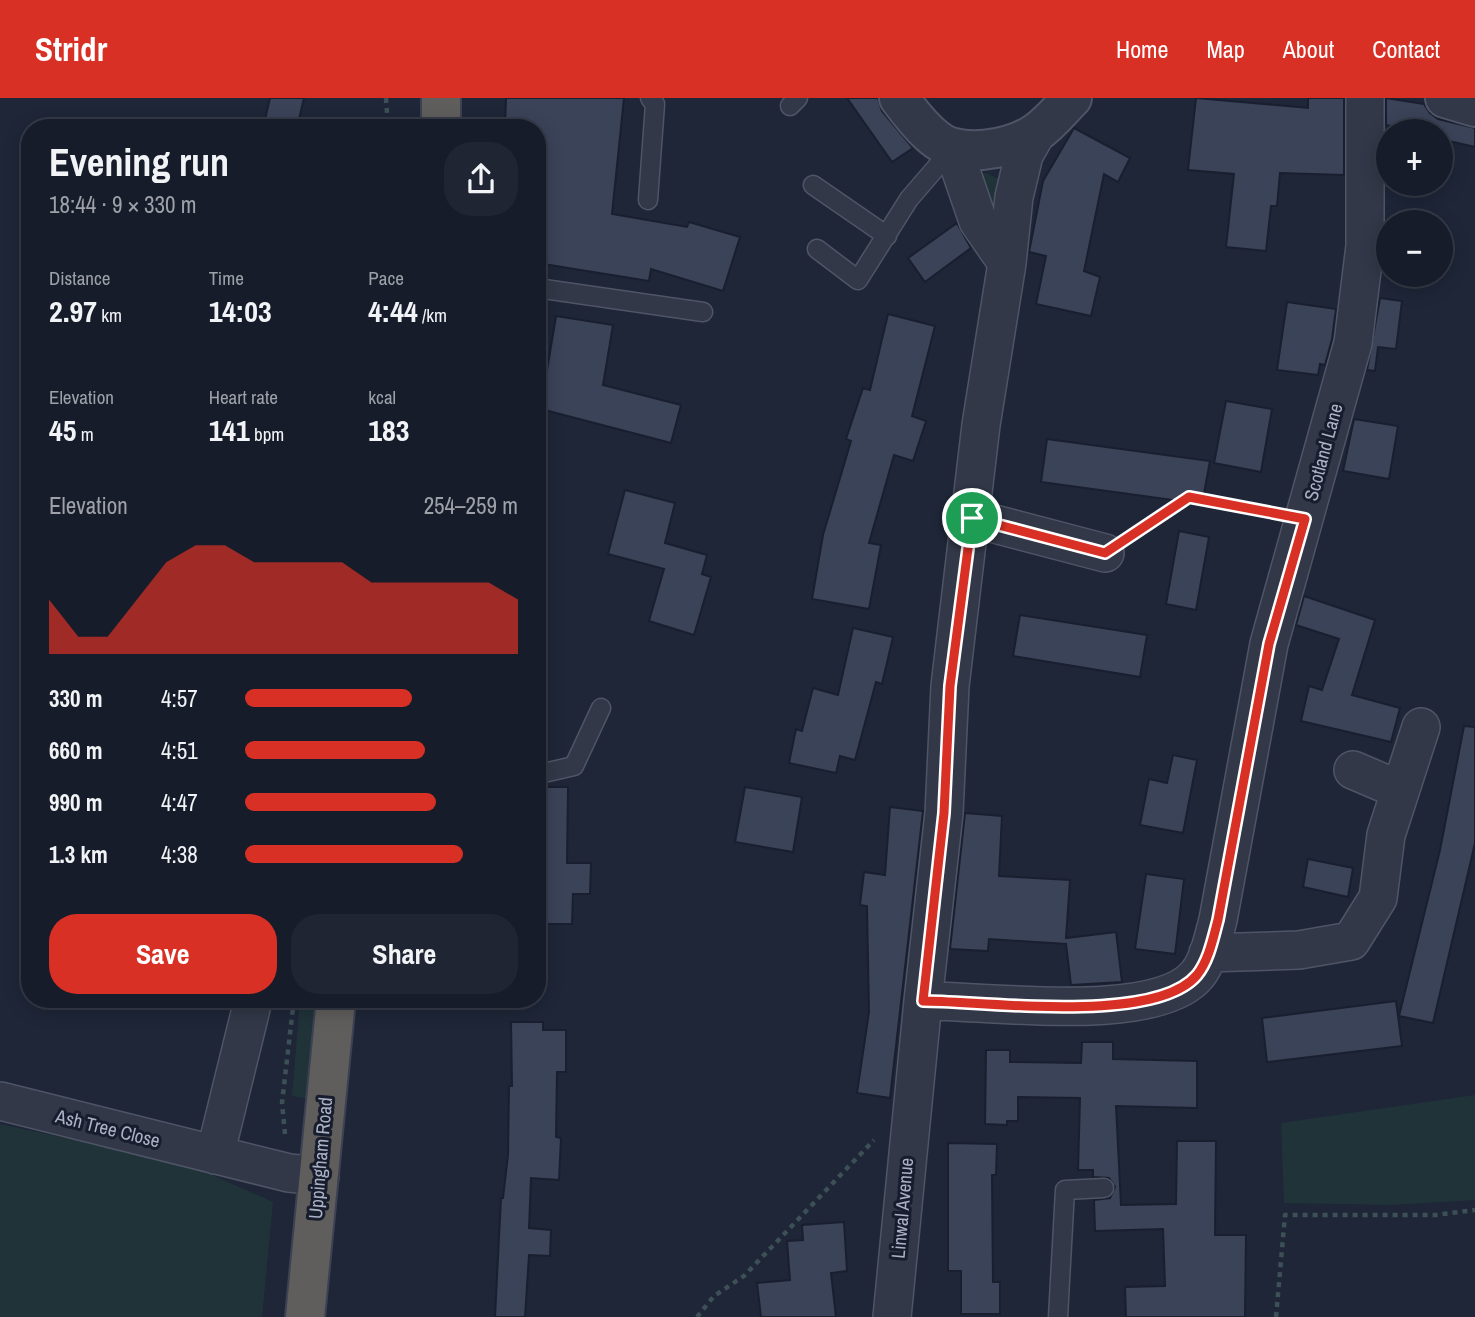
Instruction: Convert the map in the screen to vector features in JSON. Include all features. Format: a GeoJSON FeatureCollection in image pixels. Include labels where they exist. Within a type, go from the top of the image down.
{"type":"FeatureCollection","features":[{"type":"Feature","properties":{"kind":"highway"},"geometry":{"type":"LineString","coordinates":[[441,98],[441,119]]}},
{"type":"Feature","properties":{"kind":"highway","name":"Uppingham Road"},"geometry":{"type":"LineString","coordinates":[[305,1317],[335,1008]]}},
{"type":"Feature","properties":{"kind":"street"},"geometry":{"type":"LineString","coordinates":[[899,98],[934,136],[953,148],[1009,145],[1037,132]]}},
{"type":"Feature","properties":{"kind":"street"},"geometry":{"type":"LineString","coordinates":[[911,1100],[944,813],[950,686],[981,425],[1007,263],[1014,197],[1024,155],[1037,132],[1072,98]]}},
{"type":"Feature","properties":{"kind":"street","name":"Scotland Lane"},"geometry":{"type":"LineString","coordinates":[[923,1001],[971,1001],[1033,1008],[1136,1000],[1170,994],[1196,976],[1209,953],[1218,920],[1269,644],[1353,343],[1365,246],[1365,98]]}},
{"type":"Feature","properties":{"kind":"street"},"geometry":{"type":"LineString","coordinates":[[1445,98],[1475,107]]}},
{"type":"Feature","properties":{"kind":"street"},"geometry":{"type":"LineString","coordinates":[[953,148],[978,221],[1007,263]]}},
{"type":"Feature","properties":{"kind":"street"},"geometry":{"type":"LineString","coordinates":[[972,518],[1105,553]]}},
{"type":"Feature","properties":{"kind":"street"},"geometry":{"type":"LineString","coordinates":[[1209,953],[1299,950],[1351,941],[1378,898],[1386,835],[1421,727]]}},
{"type":"Feature","properties":{"kind":"street"},"geometry":{"type":"LineString","coordinates":[[1353,770],[1400,790]]}},
{"type":"Feature","properties":{"kind":"street"},"geometry":{"type":"LineString","coordinates":[[215,1155],[251,1009]]}},
{"type":"Feature","properties":{"kind":"street","name":"Linwal Avenue"},"geometry":{"type":"LineString","coordinates":[[892,1317],[911,1100]]}},
{"type":"Feature","properties":{"kind":"street","name":"Ash Tree Close"},"geometry":{"type":"LineString","coordinates":[[0,1101],[289,1173],[320,1176]]}},
{"type":"Feature","properties":{"kind":"lane"},"geometry":{"type":"LineString","coordinates":[[648,200],[655,104],[650,98]]}},
{"type":"Feature","properties":{"kind":"lane"},"geometry":{"type":"LineString","coordinates":[[817,249],[858,280],[909,200],[953,148]]}},
{"type":"Feature","properties":{"kind":"lane"},"geometry":{"type":"LineString","coordinates":[[813,185],[887,236]]}},
{"type":"Feature","properties":{"kind":"lane"},"geometry":{"type":"LineString","coordinates":[[546,289],[703,312]]}},
{"type":"Feature","properties":{"kind":"lane"},"geometry":{"type":"LineString","coordinates":[[546,771],[574,765],[601,708]]}},
{"type":"Feature","properties":{"kind":"lane"},"geometry":{"type":"LineString","coordinates":[[1058,1317],[1065,1190],[1104,1188]]}},
{"type":"Feature","properties":{"kind":"path"},"geometry":{"type":"LineString","coordinates":[[386,98],[387,119]]}},
{"type":"Feature","properties":{"kind":"path"},"geometry":{"type":"LineString","coordinates":[[1105,553],[1189,497],[1305,519]]}},
{"type":"Feature","properties":{"kind":"path"},"geometry":{"type":"LineString","coordinates":[[697,1317],[714,1296],[744,1276],[911,1100]]}},
{"type":"Feature","properties":{"kind":"path"},"geometry":{"type":"LineString","coordinates":[[1276,1317],[1285,1214],[1435,1214],[1475,1210]]}},
{"type":"Feature","properties":{"kind":"shaded area"},"geometry":{"type":"Polygon","coordinates":[[[986,173],[1001,180],[999,218],[989,215],[978,175],[986,173]]]}},
{"type":"Feature","properties":{"kind":"shaded area"},"geometry":{"type":"Polygon","coordinates":[[[299,1008],[312,1008],[318,1016],[309,1099],[292,1096],[299,1008]]]}},
{"type":"Feature","properties":{"kind":"shaded area"},"geometry":{"type":"Polygon","coordinates":[[[1475,1095],[1475,1200],[1392,1205],[1284,1203],[1281,1123],[1475,1095]]]}},
{"type":"Feature","properties":{"kind":"shaded area"},"geometry":{"type":"Polygon","coordinates":[[[0,1124],[190,1165],[273,1202],[262,1317],[0,1317],[0,1124]]]}},
{"type":"Feature","properties":{"kind":"building"},"geometry":{"type":"Polygon","coordinates":[[[270,98],[304,98],[299,119],[265,119],[270,98]]]}},
{"type":"Feature","properties":{"kind":"building"},"geometry":{"type":"Polygon","coordinates":[[[506,98],[624,98],[612,214],[687,227],[689,222],[740,237],[723,291],[651,269],[649,281],[546,264],[546,119],[505,119],[506,98]]]}},
{"type":"Feature","properties":{"kind":"building"},"geometry":{"type":"Polygon","coordinates":[[[847,98],[878,98],[882,111],[913,148],[892,162],[847,98]]]}},
{"type":"Feature","properties":{"kind":"building"},"geometry":{"type":"Polygon","coordinates":[[[1196,98],[1308,108],[1308,98],[1344,98],[1344,175],[1280,173],[1277,206],[1271,206],[1266,251],[1226,247],[1234,174],[1188,170],[1196,98]]]}},
{"type":"Feature","properties":{"kind":"building"},"geometry":{"type":"Polygon","coordinates":[[[1386,98],[1424,104],[1438,119],[1386,119],[1386,98]]]}},
{"type":"Feature","properties":{"kind":"building"},"geometry":{"type":"Polygon","coordinates":[[[1453,123],[1475,128],[1475,147],[1453,142],[1453,123]]]}},
{"type":"Feature","properties":{"kind":"building"},"geometry":{"type":"Polygon","coordinates":[[[1074,128],[1130,158],[1118,182],[1104,174],[1084,271],[1100,277],[1091,316],[1036,304],[1046,256],[1029,252],[1043,181],[1074,128]]]}},
{"type":"Feature","properties":{"kind":"building"},"geometry":{"type":"Polygon","coordinates":[[[957,223],[971,248],[925,282],[908,258],[957,223]]]}},
{"type":"Feature","properties":{"kind":"building"},"geometry":{"type":"Polygon","coordinates":[[[1380,298],[1402,301],[1396,349],[1378,347],[1375,371],[1367,370],[1380,298]]]}},
{"type":"Feature","properties":{"kind":"building"},"geometry":{"type":"Polygon","coordinates":[[[1287,302],[1336,309],[1325,365],[1320,364],[1318,375],[1277,370],[1287,302]]]}},
{"type":"Feature","properties":{"kind":"building"},"geometry":{"type":"Polygon","coordinates":[[[888,314],[935,326],[912,416],[926,421],[913,461],[894,455],[869,543],[881,545],[869,609],[812,599],[823,535],[851,441],[846,439],[863,388],[870,390],[888,314]]]}},
{"type":"Feature","properties":{"kind":"building"},"geometry":{"type":"Polygon","coordinates":[[[556,316],[613,325],[603,385],[681,405],[671,443],[546,410],[547,370],[556,316]]]}},
{"type":"Feature","properties":{"kind":"building"},"geometry":{"type":"Polygon","coordinates":[[[1226,401],[1272,409],[1261,472],[1214,463],[1226,401]]]}},
{"type":"Feature","properties":{"kind":"building"},"geometry":{"type":"Polygon","coordinates":[[[1354,419],[1398,426],[1389,479],[1343,471],[1354,419]]]}},
{"type":"Feature","properties":{"kind":"building"},"geometry":{"type":"Polygon","coordinates":[[[1047,439],[1210,461],[1202,504],[1041,482],[1047,439]]]}},
{"type":"Feature","properties":{"kind":"building"},"geometry":{"type":"Polygon","coordinates":[[[625,490],[675,503],[665,543],[707,555],[702,574],[711,577],[694,635],[649,621],[664,569],[608,554],[625,490]]]}},
{"type":"Feature","properties":{"kind":"building"},"geometry":{"type":"Polygon","coordinates":[[[1179,531],[1209,537],[1196,610],[1166,604],[1179,531]]]}},
{"type":"Feature","properties":{"kind":"building"},"geometry":{"type":"Polygon","coordinates":[[[1304,596],[1375,620],[1352,695],[1400,708],[1391,742],[1301,721],[1309,686],[1322,690],[1339,639],[1296,625],[1304,596]]]}},
{"type":"Feature","properties":{"kind":"building"},"geometry":{"type":"Polygon","coordinates":[[[1020,615],[1147,635],[1140,677],[1013,656],[1020,615]]]}},
{"type":"Feature","properties":{"kind":"building"},"geometry":{"type":"Polygon","coordinates":[[[853,628],[893,637],[882,684],[876,682],[855,760],[840,756],[836,773],[789,763],[796,729],[802,731],[813,688],[838,695],[853,628]]]}},
{"type":"Feature","properties":{"kind":"building"},"geometry":{"type":"Polygon","coordinates":[[[1464,726],[1475,727],[1475,843],[1433,1023],[1399,1016],[1440,850],[1464,726]]]}},
{"type":"Feature","properties":{"kind":"building"},"geometry":{"type":"Polygon","coordinates":[[[1173,755],[1197,760],[1183,833],[1140,825],[1149,779],[1167,783],[1173,755]]]}},
{"type":"Feature","properties":{"kind":"building"},"geometry":{"type":"Polygon","coordinates":[[[546,787],[568,787],[567,863],[591,863],[590,894],[573,894],[572,924],[546,924],[546,787]]]}},
{"type":"Feature","properties":{"kind":"building"},"geometry":{"type":"Polygon","coordinates":[[[745,787],[802,797],[793,852],[735,842],[745,787]]]}},
{"type":"Feature","properties":{"kind":"building"},"geometry":{"type":"Polygon","coordinates":[[[890,807],[923,811],[890,1098],[857,1093],[869,1012],[867,906],[860,905],[864,872],[885,875],[890,807]]]}},
{"type":"Feature","properties":{"kind":"building"},"geometry":{"type":"Polygon","coordinates":[[[965,813],[1002,816],[999,876],[1070,880],[1066,938],[1116,932],[1122,982],[1071,985],[1066,944],[989,939],[988,951],[950,949],[965,813]]]}},
{"type":"Feature","properties":{"kind":"building"},"geometry":{"type":"Polygon","coordinates":[[[1308,859],[1353,868],[1348,897],[1303,887],[1308,859]]]}},
{"type":"Feature","properties":{"kind":"building"},"geometry":{"type":"Polygon","coordinates":[[[1146,874],[1184,879],[1175,954],[1135,949],[1146,874]]]}},
{"type":"Feature","properties":{"kind":"building"},"geometry":{"type":"Polygon","coordinates":[[[1396,1001],[1402,1046],[1267,1062],[1262,1018],[1396,1001]]]}},
{"type":"Feature","properties":{"kind":"building"},"geometry":{"type":"Polygon","coordinates":[[[511,1022],[543,1022],[543,1030],[566,1030],[566,1072],[557,1072],[556,1137],[561,1138],[559,1180],[531,1178],[529,1228],[551,1230],[550,1256],[529,1255],[525,1317],[495,1317],[501,1198],[508,1155],[509,1086],[512,1086],[511,1022]]]}},
{"type":"Feature","properties":{"kind":"building"},"geometry":{"type":"Polygon","coordinates":[[[1082,1042],[1113,1042],[1113,1059],[1197,1061],[1197,1108],[1116,1106],[1121,1205],[1176,1204],[1177,1141],[1216,1141],[1215,1235],[1246,1235],[1245,1317],[1126,1317],[1125,1287],[1165,1286],[1163,1229],[1095,1231],[1094,1200],[1110,1198],[1115,1187],[1109,1178],[1093,1177],[1093,1170],[1078,1170],[1080,1098],[1018,1097],[1018,1121],[1007,1121],[1007,1125],[985,1124],[986,1050],[1010,1050],[1010,1062],[1081,1063],[1082,1042]]]}},
{"type":"Feature","properties":{"kind":"building"},"geometry":{"type":"Polygon","coordinates":[[[948,1143],[997,1144],[996,1175],[992,1175],[993,1282],[1000,1282],[1000,1314],[961,1314],[961,1271],[948,1271],[948,1143]]]}},
{"type":"Feature","properties":{"kind":"building"},"geometry":{"type":"Polygon","coordinates":[[[844,1222],[847,1271],[831,1273],[836,1317],[761,1317],[757,1283],[790,1280],[787,1241],[803,1240],[802,1225],[844,1222]]]}},
{"type":"Feature","properties":{"kind":"route"},"geometry":{"type":"LineString","coordinates":[[1189,497],[1305,519],[1269,644],[1255,730],[1218,920],[1209,953],[1196,976],[1170,994],[1093,1005],[1033,1008],[971,1001],[923,1001],[944,813],[950,686],[972,518],[1105,553],[1189,497]]}}]}
